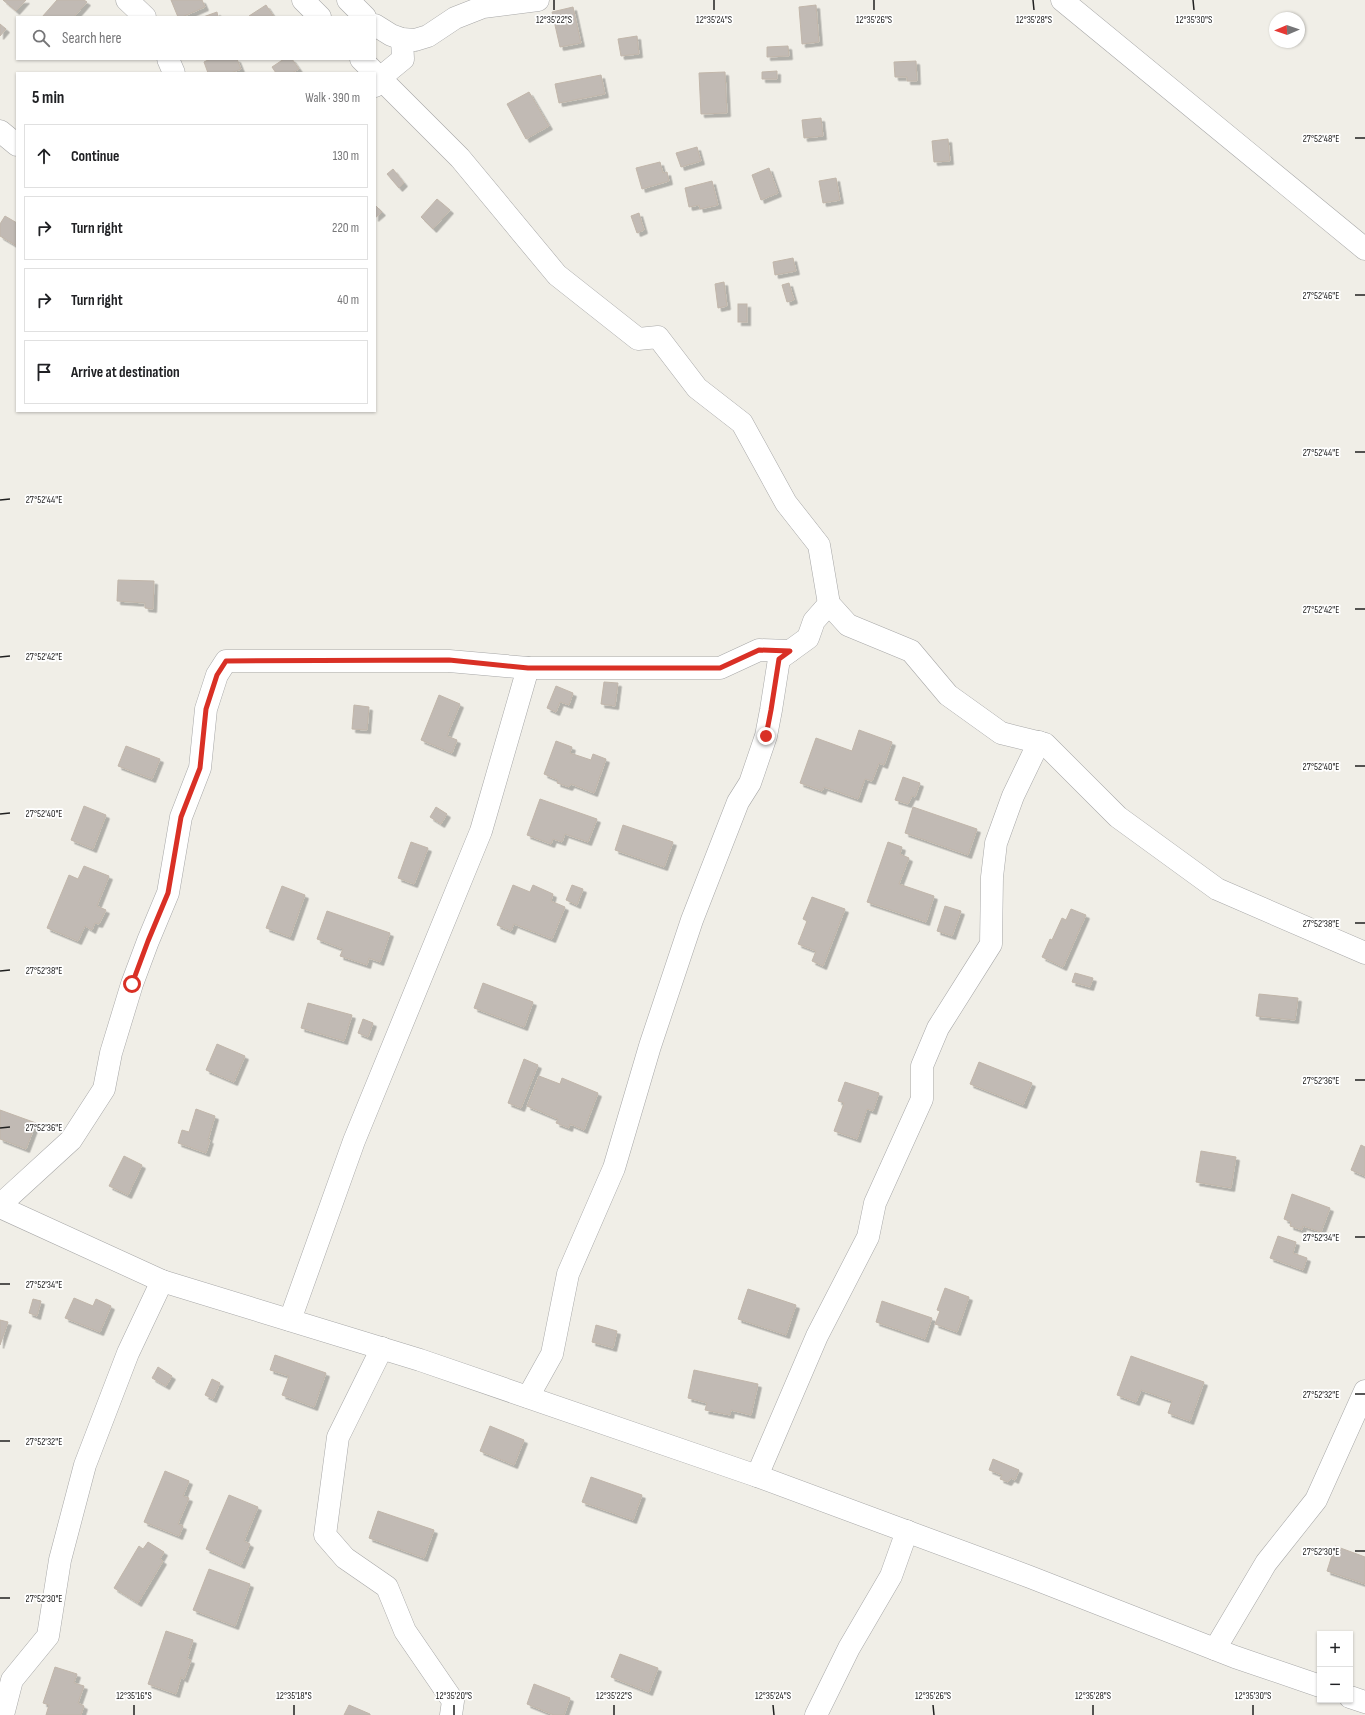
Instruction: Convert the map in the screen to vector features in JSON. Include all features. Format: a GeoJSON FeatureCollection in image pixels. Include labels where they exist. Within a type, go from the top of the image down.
{"type":"FeatureCollection","features":[{"type":"Feature","properties":{"kind":"street"},"geometry":{"type":"LineString","coordinates":[[127,0],[144,16]]}},
{"type":"Feature","properties":{"kind":"street"},"geometry":{"type":"LineString","coordinates":[[303,0],[319,16]]}},
{"type":"Feature","properties":{"kind":"street"},"geometry":{"type":"LineString","coordinates":[[348,0],[364,16]]}},
{"type":"Feature","properties":{"kind":"street"},"geometry":{"type":"LineString","coordinates":[[376,26],[402,40],[416,40],[428,36],[455,18],[483,7],[538,0]]}},
{"type":"Feature","properties":{"kind":"street"},"geometry":{"type":"LineString","coordinates":[[1062,0],[1365,249]]}},
{"type":"Feature","properties":{"kind":"street"},"geometry":{"type":"LineString","coordinates":[[402,40],[403,59],[378,82],[460,158],[557,275],[638,339],[658,337],[697,388],[742,423],[786,503],[819,545],[829,604],[848,625],[911,651],[948,694],[1001,733],[1045,744],[1118,817],[1218,889],[1365,953]]}},
{"type":"Feature","properties":{"kind":"street"},"geometry":{"type":"LineString","coordinates":[[168,60],[174,72]]}},
{"type":"Feature","properties":{"kind":"street"},"geometry":{"type":"LineString","coordinates":[[362,60],[371,72]]}},
{"type":"Feature","properties":{"kind":"street"},"geometry":{"type":"LineString","coordinates":[[0,131],[16,144]]}},
{"type":"Feature","properties":{"kind":"street"},"geometry":{"type":"LineString","coordinates":[[528,1397],[552,1354],[568,1274],[614,1168],[650,1046],[692,920],[738,802],[750,783],[766,736],[779,659],[808,638],[814,621],[829,604]]}},
{"type":"Feature","properties":{"kind":"street"},"geometry":{"type":"LineString","coordinates":[[790,651],[759,650],[720,668],[528,668],[449,660],[226,661],[217,675],[206,709],[200,768],[181,817],[168,893],[132,984],[111,1053],[104,1089],[71,1140],[0,1206],[162,1281],[382,1348],[757,1476],[1030,1577],[1215,1649],[1317,1685]]}},
{"type":"Feature","properties":{"kind":"street"},"geometry":{"type":"LineString","coordinates":[[290,1320],[354,1141],[480,831],[528,668]]}},
{"type":"Feature","properties":{"kind":"street"},"geometry":{"type":"LineString","coordinates":[[757,1476],[817,1336],[868,1237],[875,1203],[922,1099],[922,1066],[938,1028],[991,944],[992,878],[996,843],[1013,796],[1039,742]]}},
{"type":"Feature","properties":{"kind":"street"},"geometry":{"type":"LineString","coordinates":[[3,1715],[12,1680],[48,1636],[60,1560],[85,1465],[128,1353],[162,1281]]}},
{"type":"Feature","properties":{"kind":"street"},"geometry":{"type":"LineString","coordinates":[[382,1348],[338,1437],[325,1535],[345,1558],[387,1587],[405,1632],[453,1701],[451,1715]]}},
{"type":"Feature","properties":{"kind":"street"},"geometry":{"type":"LineString","coordinates":[[1215,1649],[1266,1563],[1316,1500],[1365,1391]]}},
{"type":"Feature","properties":{"kind":"street"},"geometry":{"type":"LineString","coordinates":[[816,1715],[849,1648],[890,1576],[906,1532]]}},
{"type":"Feature","properties":{"kind":"street"},"geometry":{"type":"LineString","coordinates":[[1353,1698],[1365,1702]]}},
{"type":"Feature","properties":{"kind":"building"},"geometry":{"type":"Polygon","coordinates":[[[3,0],[26,0],[16,11],[3,0]]]}},
{"type":"Feature","properties":{"kind":"building"},"geometry":{"type":"Polygon","coordinates":[[[57,0],[84,0],[87,2],[75,16],[43,16],[57,0]]]}},
{"type":"Feature","properties":{"kind":"building"},"geometry":{"type":"Polygon","coordinates":[[[171,0],[202,0],[205,7],[184,16],[178,16],[171,0]]]}},
{"type":"Feature","properties":{"kind":"building"},"geometry":{"type":"Polygon","coordinates":[[[266,5],[273,16],[249,16],[266,5]]]}},
{"type":"Feature","properties":{"kind":"building"},"geometry":{"type":"Polygon","coordinates":[[[816,5],[819,42],[802,44],[799,7],[816,5]]]}},
{"type":"Feature","properties":{"kind":"building"},"geometry":{"type":"Polygon","coordinates":[[[573,7],[581,43],[560,47],[552,12],[573,7]]]}},
{"type":"Feature","properties":{"kind":"building"},"geometry":{"type":"Polygon","coordinates":[[[217,12],[218,16],[206,16],[217,12]]]}},
{"type":"Feature","properties":{"kind":"building"},"geometry":{"type":"Polygon","coordinates":[[[0,24],[6,29],[0,36],[0,24]]]}},
{"type":"Feature","properties":{"kind":"building"},"geometry":{"type":"Polygon","coordinates":[[[637,36],[639,54],[621,56],[618,39],[637,36]]]}},
{"type":"Feature","properties":{"kind":"building"},"geometry":{"type":"Polygon","coordinates":[[[788,46],[789,56],[767,57],[767,47],[788,46]]]}},
{"type":"Feature","properties":{"kind":"building"},"geometry":{"type":"Polygon","coordinates":[[[208,60],[237,60],[241,69],[234,72],[208,72],[204,62],[208,60]]]}},
{"type":"Feature","properties":{"kind":"building"},"geometry":{"type":"Polygon","coordinates":[[[282,60],[293,60],[299,69],[294,72],[275,72],[272,67],[282,60]]]}},
{"type":"Feature","properties":{"kind":"building"},"geometry":{"type":"Polygon","coordinates":[[[916,61],[917,81],[907,81],[907,77],[895,77],[894,62],[916,61]]]}},
{"type":"Feature","properties":{"kind":"building"},"geometry":{"type":"Polygon","coordinates":[[[777,71],[777,79],[762,79],[762,72],[777,71]]]}},
{"type":"Feature","properties":{"kind":"building"},"geometry":{"type":"Polygon","coordinates":[[[725,72],[727,113],[701,114],[699,73],[725,72]]]}},
{"type":"Feature","properties":{"kind":"building"},"geometry":{"type":"Polygon","coordinates":[[[601,75],[605,94],[559,103],[555,84],[601,75]]]}},
{"type":"Feature","properties":{"kind":"building"},"geometry":{"type":"Polygon","coordinates":[[[529,92],[549,126],[526,139],[507,104],[529,92]]]}},
{"type":"Feature","properties":{"kind":"building"},"geometry":{"type":"Polygon","coordinates":[[[821,118],[823,136],[804,138],[802,120],[821,118]]]}},
{"type":"Feature","properties":{"kind":"building"},"geometry":{"type":"Polygon","coordinates":[[[948,139],[950,161],[934,162],[932,141],[948,139]]]}},
{"type":"Feature","properties":{"kind":"building"},"geometry":{"type":"Polygon","coordinates":[[[697,147],[701,161],[681,167],[676,153],[697,147]]]}},
{"type":"Feature","properties":{"kind":"building"},"geometry":{"type":"Polygon","coordinates":[[[660,162],[663,173],[667,172],[669,181],[642,189],[636,168],[660,162]]]}},
{"type":"Feature","properties":{"kind":"building"},"geometry":{"type":"Polygon","coordinates":[[[769,168],[778,193],[761,200],[752,175],[769,168]]]}},
{"type":"Feature","properties":{"kind":"building"},"geometry":{"type":"Polygon","coordinates":[[[393,169],[404,183],[399,188],[387,174],[393,169]]]}},
{"type":"Feature","properties":{"kind":"building"},"geometry":{"type":"Polygon","coordinates":[[[836,178],[840,200],[823,203],[819,181],[836,178]]]}},
{"type":"Feature","properties":{"kind":"building"},"geometry":{"type":"Polygon","coordinates":[[[712,181],[718,205],[700,209],[699,205],[689,207],[685,188],[712,181]]]}},
{"type":"Feature","properties":{"kind":"building"},"geometry":{"type":"Polygon","coordinates":[[[437,199],[450,210],[433,229],[421,217],[437,199]]]}},
{"type":"Feature","properties":{"kind":"building"},"geometry":{"type":"Polygon","coordinates":[[[376,206],[382,212],[376,217],[376,206]]]}},
{"type":"Feature","properties":{"kind":"building"},"geometry":{"type":"Polygon","coordinates":[[[639,213],[644,230],[637,233],[631,216],[639,213]]]}},
{"type":"Feature","properties":{"kind":"building"},"geometry":{"type":"Polygon","coordinates":[[[5,216],[16,222],[16,245],[0,236],[0,224],[5,216]]]}},
{"type":"Feature","properties":{"kind":"building"},"geometry":{"type":"Polygon","coordinates":[[[793,258],[796,271],[775,275],[773,262],[793,258]]]}},
{"type":"Feature","properties":{"kind":"building"},"geometry":{"type":"Polygon","coordinates":[[[724,282],[727,306],[718,308],[715,284],[724,282]]]}},
{"type":"Feature","properties":{"kind":"building"},"geometry":{"type":"Polygon","coordinates":[[[789,283],[794,300],[787,302],[782,285],[789,283]]]}},
{"type":"Feature","properties":{"kind":"building"},"geometry":{"type":"Polygon","coordinates":[[[738,304],[747,304],[747,322],[738,322],[738,304]]]}},
{"type":"Feature","properties":{"kind":"building"},"geometry":{"type":"Polygon","coordinates":[[[118,580],[154,581],[153,609],[145,608],[145,603],[117,601],[118,580]]]}},
{"type":"Feature","properties":{"kind":"building"},"geometry":{"type":"Polygon","coordinates":[[[604,682],[618,683],[615,706],[601,704],[604,682]]]}},
{"type":"Feature","properties":{"kind":"building"},"geometry":{"type":"Polygon","coordinates":[[[556,686],[573,693],[569,705],[560,702],[556,712],[547,708],[556,686]]]}},
{"type":"Feature","properties":{"kind":"building"},"geometry":{"type":"Polygon","coordinates":[[[439,695],[460,704],[447,736],[457,740],[452,753],[421,740],[439,695]]]}},
{"type":"Feature","properties":{"kind":"building"},"geometry":{"type":"Polygon","coordinates":[[[354,705],[369,707],[367,730],[352,729],[354,705]]]}},
{"type":"Feature","properties":{"kind":"building"},"geometry":{"type":"Polygon","coordinates":[[[859,730],[892,742],[884,765],[879,763],[872,781],[865,779],[858,799],[824,787],[822,791],[800,783],[816,738],[852,751],[859,730]]]}},
{"type":"Feature","properties":{"kind":"building"},"geometry":{"type":"Polygon","coordinates":[[[556,741],[572,747],[570,753],[591,760],[593,754],[606,759],[594,793],[571,784],[569,787],[557,783],[558,780],[544,774],[556,741]]]}},
{"type":"Feature","properties":{"kind":"building"},"geometry":{"type":"Polygon","coordinates":[[[126,746],[160,759],[152,779],[118,766],[126,746]]]}},
{"type":"Feature","properties":{"kind":"building"},"geometry":{"type":"Polygon","coordinates":[[[903,777],[920,783],[915,797],[912,796],[908,804],[895,800],[903,777]]]}},
{"type":"Feature","properties":{"kind":"building"},"geometry":{"type":"Polygon","coordinates":[[[540,799],[597,819],[588,842],[565,834],[562,842],[553,839],[551,844],[527,835],[540,799]]]}},
{"type":"Feature","properties":{"kind":"building"},"geometry":{"type":"Polygon","coordinates":[[[84,806],[106,815],[93,849],[71,840],[84,806]]]}},
{"type":"Feature","properties":{"kind":"building"},"geometry":{"type":"Polygon","coordinates":[[[436,807],[447,814],[441,824],[430,817],[436,807]]]}},
{"type":"Feature","properties":{"kind":"building"},"geometry":{"type":"Polygon","coordinates":[[[913,807],[977,829],[968,855],[905,833],[913,807]]]}},
{"type":"Feature","properties":{"kind":"building"},"geometry":{"type":"Polygon","coordinates":[[[623,825],[673,842],[664,867],[615,850],[623,825]]]}},
{"type":"Feature","properties":{"kind":"building"},"geometry":{"type":"Polygon","coordinates":[[[411,842],[428,848],[414,884],[398,878],[411,842]]]}},
{"type":"Feature","properties":{"kind":"building"},"geometry":{"type":"Polygon","coordinates":[[[888,842],[902,847],[900,854],[909,858],[899,884],[934,896],[926,922],[867,902],[888,842]]]}},
{"type":"Feature","properties":{"kind":"building"},"geometry":{"type":"Polygon","coordinates":[[[84,866],[109,876],[97,906],[106,910],[99,924],[95,923],[92,930],[85,926],[78,941],[47,928],[69,875],[78,879],[84,866]]]}},
{"type":"Feature","properties":{"kind":"building"},"geometry":{"type":"Polygon","coordinates":[[[513,885],[530,892],[533,885],[553,894],[551,901],[565,907],[552,939],[514,924],[511,931],[497,925],[513,885]]]}},
{"type":"Feature","properties":{"kind":"building"},"geometry":{"type":"Polygon","coordinates":[[[572,885],[583,889],[577,905],[566,900],[572,885]]]}},
{"type":"Feature","properties":{"kind":"building"},"geometry":{"type":"Polygon","coordinates":[[[282,886],[305,895],[290,937],[266,928],[282,886]]]}},
{"type":"Feature","properties":{"kind":"building"},"geometry":{"type":"Polygon","coordinates":[[[812,897],[845,909],[823,966],[812,961],[816,951],[798,944],[807,921],[803,919],[812,897]]]}},
{"type":"Feature","properties":{"kind":"building"},"geometry":{"type":"Polygon","coordinates":[[[945,906],[961,911],[952,936],[937,931],[945,906]]]}},
{"type":"Feature","properties":{"kind":"building"},"geometry":{"type":"Polygon","coordinates":[[[1071,909],[1086,915],[1063,967],[1042,957],[1062,918],[1066,920],[1071,909]]]}},
{"type":"Feature","properties":{"kind":"building"},"geometry":{"type":"Polygon","coordinates":[[[327,911],[390,933],[380,962],[369,958],[367,965],[340,956],[343,949],[317,939],[327,911]]]}},
{"type":"Feature","properties":{"kind":"building"},"geometry":{"type":"Polygon","coordinates":[[[1075,973],[1093,978],[1090,987],[1072,982],[1075,973]]]}},
{"type":"Feature","properties":{"kind":"building"},"geometry":{"type":"Polygon","coordinates":[[[483,983],[533,1002],[524,1027],[474,1008],[483,983]]]}},
{"type":"Feature","properties":{"kind":"building"},"geometry":{"type":"Polygon","coordinates":[[[1259,994],[1298,998],[1295,1020],[1256,1016],[1259,994]]]}},
{"type":"Feature","properties":{"kind":"building"},"geometry":{"type":"Polygon","coordinates":[[[308,1003],[352,1015],[344,1041],[301,1028],[308,1003]]]}},
{"type":"Feature","properties":{"kind":"building"},"geometry":{"type":"Polygon","coordinates":[[[363,1019],[373,1023],[368,1037],[358,1033],[363,1019]]]}},
{"type":"Feature","properties":{"kind":"building"},"geometry":{"type":"Polygon","coordinates":[[[217,1044],[245,1056],[234,1082],[206,1070],[217,1044]]]}},
{"type":"Feature","properties":{"kind":"building"},"geometry":{"type":"Polygon","coordinates":[[[524,1059],[538,1065],[521,1108],[508,1103],[524,1059]]]}},
{"type":"Feature","properties":{"kind":"building"},"geometry":{"type":"Polygon","coordinates":[[[979,1062],[1032,1083],[1023,1105],[970,1084],[979,1062]]]}},
{"type":"Feature","properties":{"kind":"building"},"geometry":{"type":"Polygon","coordinates":[[[539,1076],[560,1084],[562,1078],[598,1093],[584,1130],[570,1124],[569,1128],[556,1123],[558,1119],[527,1106],[539,1076]]]}},
{"type":"Feature","properties":{"kind":"building"},"geometry":{"type":"Polygon","coordinates":[[[845,1082],[879,1093],[873,1111],[867,1109],[857,1139],[834,1131],[844,1103],[838,1101],[845,1082]]]}},
{"type":"Feature","properties":{"kind":"building"},"geometry":{"type":"Polygon","coordinates":[[[196,1109],[215,1116],[206,1153],[178,1143],[182,1130],[189,1132],[196,1109]]]}},
{"type":"Feature","properties":{"kind":"building"},"geometry":{"type":"Polygon","coordinates":[[[0,1110],[36,1123],[26,1149],[0,1139],[0,1110]]]}},
{"type":"Feature","properties":{"kind":"building"},"geometry":{"type":"Polygon","coordinates":[[[1361,1145],[1365,1147],[1365,1176],[1351,1170],[1361,1145]]]}},
{"type":"Feature","properties":{"kind":"building"},"geometry":{"type":"Polygon","coordinates":[[[1201,1151],[1236,1157],[1231,1188],[1196,1182],[1201,1151]]]}},
{"type":"Feature","properties":{"kind":"building"},"geometry":{"type":"Polygon","coordinates":[[[124,1156],[142,1165],[128,1195],[109,1186],[124,1156]]]}},
{"type":"Feature","properties":{"kind":"building"},"geometry":{"type":"Polygon","coordinates":[[[1292,1194],[1330,1208],[1321,1232],[1303,1226],[1302,1230],[1290,1226],[1291,1222],[1284,1219],[1292,1194]]]}},
{"type":"Feature","properties":{"kind":"building"},"geometry":{"type":"Polygon","coordinates":[[[1278,1236],[1296,1242],[1293,1253],[1307,1258],[1303,1270],[1270,1258],[1278,1236]]]}},
{"type":"Feature","properties":{"kind":"building"},"geometry":{"type":"Polygon","coordinates":[[[945,1288],[969,1297],[957,1332],[935,1324],[940,1311],[937,1310],[945,1288]]]}},
{"type":"Feature","properties":{"kind":"building"},"geometry":{"type":"Polygon","coordinates":[[[748,1289],[796,1305],[786,1335],[738,1319],[748,1289]]]}},
{"type":"Feature","properties":{"kind":"building"},"geometry":{"type":"Polygon","coordinates":[[[74,1298],[93,1306],[96,1299],[111,1306],[100,1332],[65,1318],[74,1298]]]}},
{"type":"Feature","properties":{"kind":"building"},"geometry":{"type":"Polygon","coordinates":[[[33,1299],[41,1301],[37,1316],[29,1313],[33,1299]]]}},
{"type":"Feature","properties":{"kind":"building"},"geometry":{"type":"Polygon","coordinates":[[[882,1301],[932,1318],[925,1339],[876,1322],[882,1301]]]}},
{"type":"Feature","properties":{"kind":"building"},"geometry":{"type":"Polygon","coordinates":[[[0,1320],[8,1322],[0,1345],[0,1320]]]}},
{"type":"Feature","properties":{"kind":"building"},"geometry":{"type":"Polygon","coordinates":[[[596,1325],[617,1331],[613,1348],[592,1342],[596,1325]]]}},
{"type":"Feature","properties":{"kind":"building"},"geometry":{"type":"Polygon","coordinates":[[[275,1355],[326,1373],[314,1407],[282,1395],[289,1376],[270,1370],[275,1355]]]}},
{"type":"Feature","properties":{"kind":"building"},"geometry":{"type":"Polygon","coordinates":[[[1131,1356],[1204,1382],[1190,1421],[1168,1413],[1172,1401],[1141,1390],[1136,1402],[1117,1395],[1131,1356]]]}},
{"type":"Feature","properties":{"kind":"building"},"geometry":{"type":"Polygon","coordinates":[[[158,1367],[172,1376],[166,1386],[152,1378],[158,1367]]]}},
{"type":"Feature","properties":{"kind":"building"},"geometry":{"type":"Polygon","coordinates":[[[694,1370],[758,1384],[751,1415],[731,1410],[730,1415],[705,1410],[707,1403],[688,1398],[694,1370]]]}},
{"type":"Feature","properties":{"kind":"building"},"geometry":{"type":"Polygon","coordinates":[[[212,1379],[220,1383],[213,1399],[205,1395],[212,1379]]]}},
{"type":"Feature","properties":{"kind":"building"},"geometry":{"type":"Polygon","coordinates":[[[490,1426],[524,1440],[514,1465],[480,1451],[490,1426]]]}},
{"type":"Feature","properties":{"kind":"building"},"geometry":{"type":"Polygon","coordinates":[[[993,1459],[1019,1470],[1015,1480],[1011,1478],[1008,1482],[1000,1479],[1002,1475],[989,1470],[993,1459]]]}},
{"type":"Feature","properties":{"kind":"building"},"geometry":{"type":"Polygon","coordinates":[[[165,1471],[189,1481],[183,1496],[189,1498],[178,1524],[183,1526],[179,1536],[144,1522],[165,1471]]]}},
{"type":"Feature","properties":{"kind":"building"},"geometry":{"type":"Polygon","coordinates":[[[591,1477],[642,1495],[633,1520],[582,1502],[591,1477]]]}},
{"type":"Feature","properties":{"kind":"building"},"geometry":{"type":"Polygon","coordinates":[[[229,1495],[258,1507],[244,1541],[250,1544],[241,1565],[206,1549],[229,1495]]]}},
{"type":"Feature","properties":{"kind":"building"},"geometry":{"type":"Polygon","coordinates":[[[378,1511],[434,1530],[424,1558],[369,1538],[378,1511]]]}},
{"type":"Feature","properties":{"kind":"building"},"geometry":{"type":"Polygon","coordinates":[[[148,1542],[164,1552],[160,1559],[163,1561],[138,1603],[114,1588],[139,1546],[143,1549],[148,1542]]]}},
{"type":"Feature","properties":{"kind":"building"},"geometry":{"type":"Polygon","coordinates":[[[1335,1546],[1365,1557],[1365,1584],[1327,1571],[1335,1546]]]}},
{"type":"Feature","properties":{"kind":"building"},"geometry":{"type":"Polygon","coordinates":[[[209,1569],[250,1584],[235,1626],[193,1610],[209,1569]]]}},
{"type":"Feature","properties":{"kind":"building"},"geometry":{"type":"Polygon","coordinates":[[[166,1631],[193,1640],[187,1659],[191,1660],[184,1679],[181,1677],[176,1694],[148,1684],[166,1631]]]}},
{"type":"Feature","properties":{"kind":"building"},"geometry":{"type":"Polygon","coordinates":[[[620,1654],[658,1668],[649,1692],[611,1677],[620,1654]]]}},
{"type":"Feature","properties":{"kind":"building"},"geometry":{"type":"Polygon","coordinates":[[[55,1667],[77,1674],[74,1683],[84,1686],[78,1703],[84,1706],[81,1715],[46,1715],[49,1705],[43,1703],[55,1667]]]}},
{"type":"Feature","properties":{"kind":"building"},"geometry":{"type":"Polygon","coordinates":[[[534,1684],[570,1698],[564,1715],[554,1715],[527,1704],[534,1684]]]}},
{"type":"Feature","properties":{"kind":"building"},"geometry":{"type":"Polygon","coordinates":[[[349,1705],[370,1714],[370,1715],[344,1715],[349,1705]]]}},
{"type":"Feature","properties":{"kind":"route"},"geometry":{"type":"LineString","coordinates":[[132,984],[168,893],[181,817],[200,768],[206,709],[217,675],[226,661],[449,660],[528,668],[720,668],[759,650],[790,651],[779,659],[766,736]]}}]}
